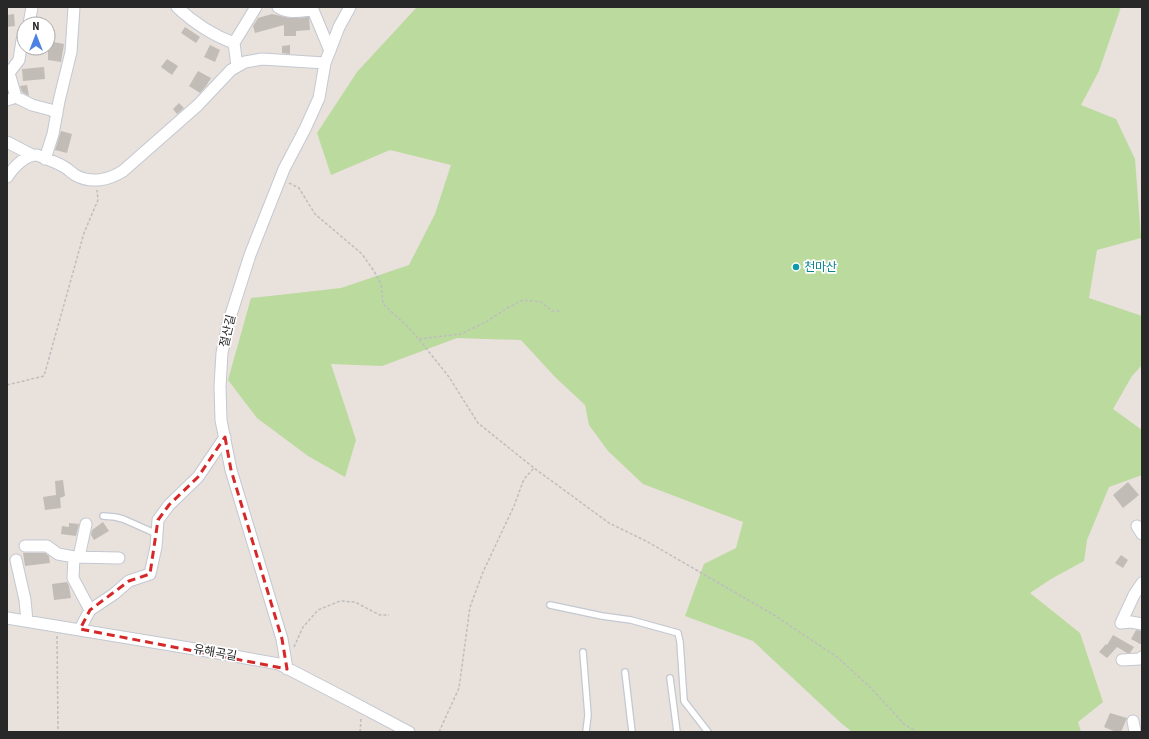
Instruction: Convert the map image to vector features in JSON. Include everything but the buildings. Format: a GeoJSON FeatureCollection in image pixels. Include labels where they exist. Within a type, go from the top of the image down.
{"type":"FeatureCollection","features":[{"type":"Feature","properties":{"kind":"street"},"geometry":{"type":"LineString","coordinates":[[44,159],[53,134],[71,52],[74,7]]}},
{"type":"Feature","properties":{"kind":"street"},"geometry":{"type":"LineString","coordinates":[[177,7],[214,36],[234,43]]}},
{"type":"Feature","properties":{"kind":"street"},"geometry":{"type":"LineString","coordinates":[[236,66],[234,43],[256,7]]}},
{"type":"Feature","properties":{"kind":"street"},"geometry":{"type":"LineString","coordinates":[[278,7],[284,11],[296,12],[313,10],[330,50]]}},
{"type":"Feature","properties":{"kind":"street","name":"절산길"},"geometry":{"type":"LineString","coordinates":[[287,668],[282,639],[231,470],[222,420],[220,386],[222,353],[228,324],[250,255],[280,178],[306,129],[319,98],[325,63],[339,27],[350,7]]}},
{"type":"Feature","properties":{"kind":"street"},"geometry":{"type":"LineString","coordinates":[[20,56],[19,60],[9,73],[12,99],[51,110],[57,114]]}},
{"type":"Feature","properties":{"kind":"street"},"geometry":{"type":"LineString","coordinates":[[7,142],[32,155],[37,155],[66,168],[77,177],[97,180],[111,177],[123,170],[198,105],[236,66],[245,62],[257,60],[325,63]]}},
{"type":"Feature","properties":{"kind":"street"},"geometry":{"type":"LineString","coordinates":[[7,177],[19,163],[32,155]]}},
{"type":"Feature","properties":{"kind":"street"},"geometry":{"type":"LineString","coordinates":[[80,629],[90,610],[114,594],[129,581],[150,574],[158,520],[169,505],[198,477],[225,437]]}},
{"type":"Feature","properties":{"kind":"street"},"geometry":{"type":"LineString","coordinates":[[86,524],[73,578],[90,610]]}},
{"type":"Feature","properties":{"kind":"street"},"geometry":{"type":"LineString","coordinates":[[24,546],[47,546],[58,554],[77,557],[119,558]]}},
{"type":"Feature","properties":{"kind":"street"},"geometry":{"type":"LineString","coordinates":[[16,560],[25,600],[27,621]]}},
{"type":"Feature","properties":{"kind":"street"},"geometry":{"type":"LineString","coordinates":[[1142,583],[1134,595],[1121,623],[1132,622],[1142,624]]}},
{"type":"Feature","properties":{"kind":"street","name":"유해곡길"},"geometry":{"type":"LineString","coordinates":[[7,618],[80,629],[279,664],[409,732]]}},
{"type":"Feature","properties":{"kind":"street"},"geometry":{"type":"LineString","coordinates":[[1122,660],[1140,659],[1142,657]]}},
{"type":"Feature","properties":{"kind":"street"},"geometry":{"type":"LineString","coordinates":[[1133,721],[1134,732]]}},
{"type":"Feature","properties":{"kind":"lane"},"geometry":{"type":"LineString","coordinates":[[103,516],[115,516],[157,534]]}},
{"type":"Feature","properties":{"kind":"lane"},"geometry":{"type":"LineString","coordinates":[[550,605],[602,616],[631,620],[678,633],[680,642],[684,701],[708,732]]}},
{"type":"Feature","properties":{"kind":"lane"},"geometry":{"type":"LineString","coordinates":[[583,652],[588,715],[586,732]]}},
{"type":"Feature","properties":{"kind":"lane"},"geometry":{"type":"LineString","coordinates":[[625,672],[632,732]]}},
{"type":"Feature","properties":{"kind":"lane"},"geometry":{"type":"LineString","coordinates":[[670,678],[677,732]]}},
{"type":"Feature","properties":{"kind":"path"},"geometry":{"type":"LineString","coordinates":[[280,178],[299,188],[315,214],[362,254],[381,284],[383,304],[419,339],[449,377],[478,423],[534,468],[608,523],[646,541],[774,615],[837,657],[871,688],[904,724],[917,732]]}},
{"type":"Feature","properties":{"kind":"path"},"geometry":{"type":"LineString","coordinates":[[7,386],[44,376],[84,233],[98,200],[97,180]]}},
{"type":"Feature","properties":{"kind":"path"},"geometry":{"type":"LineString","coordinates":[[419,339],[461,334],[486,322],[507,308],[523,300],[541,302],[552,312],[561,312]]}},
{"type":"Feature","properties":{"kind":"path"},"geometry":{"type":"LineString","coordinates":[[439,732],[459,688],[470,607],[483,572],[514,506],[524,479],[534,468]]}},
{"type":"Feature","properties":{"kind":"path"},"geometry":{"type":"LineString","coordinates":[[285,654],[295,645],[303,627],[318,610],[340,601],[355,602],[372,611],[389,615]]}},
{"type":"Feature","properties":{"kind":"path"},"geometry":{"type":"LineString","coordinates":[[57,626],[58,732]]}},
{"type":"Feature","properties":{"kind":"highlighted area"},"geometry":{"type":"Polygon","coordinates":[[[225,437],[231,470],[282,639],[287,669],[80,629],[90,610],[129,581],[150,574],[158,520],[169,505],[198,477],[225,437]]]}},
{"type":"Feature","properties":{"kind":"green space"},"geometry":{"type":"Polygon","coordinates":[[[417,7],[1121,7],[1099,71],[1081,105],[1116,119],[1135,159],[1141,238],[1097,250],[1089,298],[1142,316],[1142,365],[1132,376],[1113,409],[1142,430],[1142,475],[1109,487],[1087,540],[1084,561],[1051,579],[1030,593],[1080,633],[1103,702],[1078,722],[1081,732],[852,732],[753,641],[685,616],[704,564],[736,548],[743,522],[643,484],[608,451],[589,425],[585,405],[555,377],[521,340],[457,338],[382,366],[331,364],[356,440],[345,477],[308,456],[257,418],[228,380],[251,298],[341,288],[409,265],[435,214],[451,165],[390,150],[331,175],[317,133],[357,72],[417,7]]]}},
{"type":"Feature","properties":{"kind":"place","name":"천마산"},"geometry":{"type":"Point","coordinates":[796,267]}}]}
